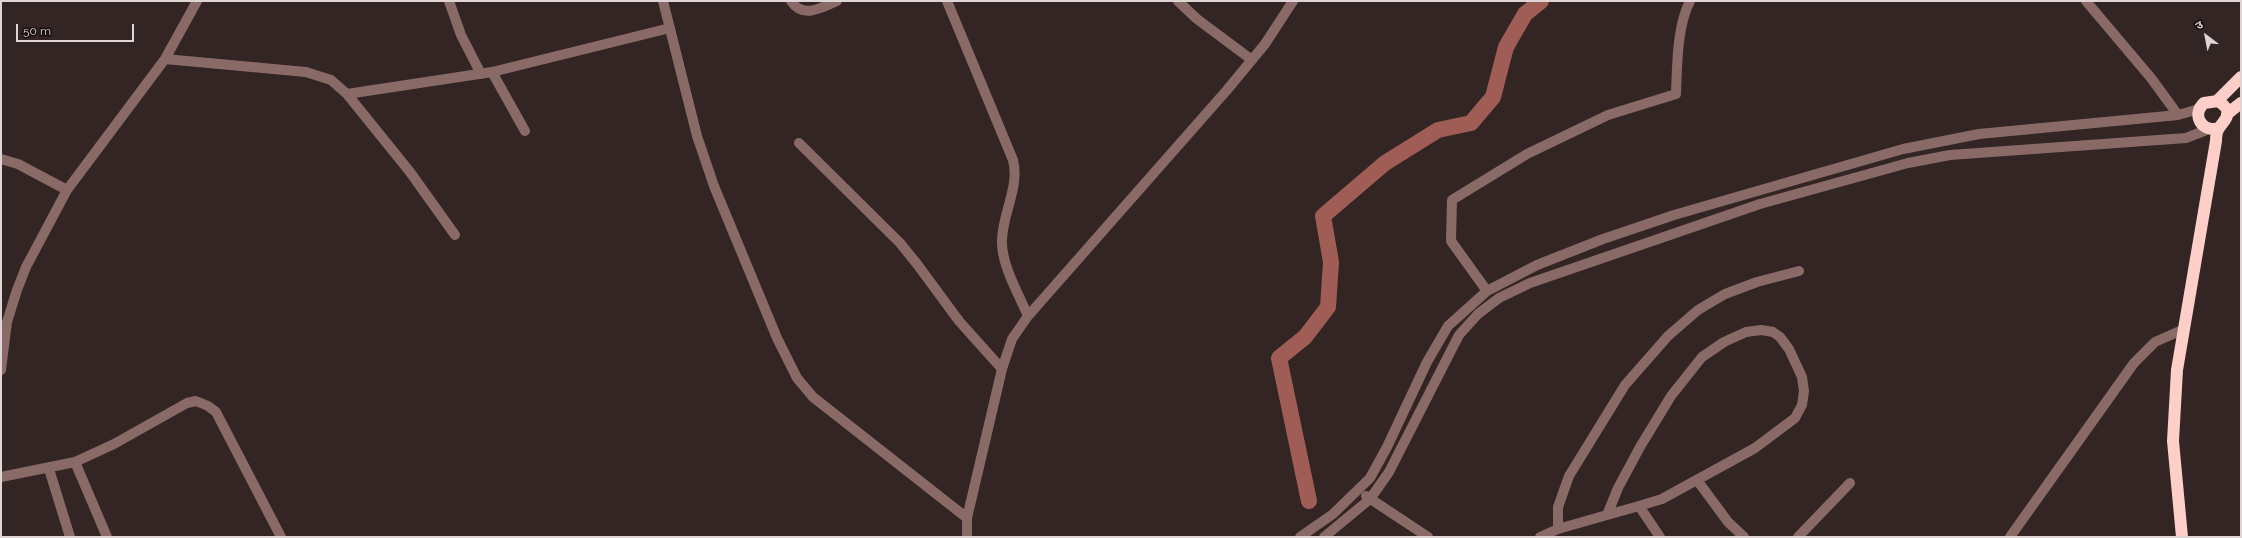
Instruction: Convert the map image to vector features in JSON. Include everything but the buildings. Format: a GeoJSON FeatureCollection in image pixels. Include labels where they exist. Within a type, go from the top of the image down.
{"type":"FeatureCollection","features":[{"type":"Feature","properties":{"kind":"highway"},"geometry":{"type":"LineString","coordinates":[[2217,101],[2241,77]]}},
{"type":"Feature","properties":{"kind":"highway"},"geometry":{"type":"LineString","coordinates":[[2208,101],[2217,101],[2225,107],[2227,114],[2226,121],[2214,128],[2201,124],[2199,120],[2199,109],[2208,101]]}},
{"type":"Feature","properties":{"kind":"highway"},"geometry":{"type":"LineString","coordinates":[[2227,114],[2241,103]]}},
{"type":"Feature","properties":{"kind":"highway"},"geometry":{"type":"LineString","coordinates":[[2182,537],[2173,441],[2176,376],[2214,128]]}},
{"type":"Feature","properties":{"kind":"street"},"geometry":{"type":"LineString","coordinates":[[1,370],[7,322],[16,290],[26,267],[67,190],[165,59],[196,1]]}},
{"type":"Feature","properties":{"kind":"street"},"geometry":{"type":"LineString","coordinates":[[449,1],[461,35],[481,74]]}},
{"type":"Feature","properties":{"kind":"street"},"geometry":{"type":"LineString","coordinates":[[663,1],[696,136],[714,186],[777,338],[797,378],[813,397],[967,518]]}},
{"type":"Feature","properties":{"kind":"street"},"geometry":{"type":"LineString","coordinates":[[791,1],[801,10],[811,12],[837,1]]}},
{"type":"Feature","properties":{"kind":"street"},"geometry":{"type":"LineString","coordinates":[[948,1],[1007,141],[1014,165],[1015,180],[1003,225],[1002,243],[1004,259],[1028,316]]}},
{"type":"Feature","properties":{"kind":"street"},"geometry":{"type":"LineString","coordinates":[[1178,1],[1197,19],[1252,60]]}},
{"type":"Feature","properties":{"kind":"street"},"geometry":{"type":"LineString","coordinates":[[967,537],[967,518],[1002,369],[1012,339],[1028,316],[1252,60],[1265,44],[1293,1]]}},
{"type":"Feature","properties":{"kind":"street"},"geometry":{"type":"LineString","coordinates":[[1487,291],[1452,241],[1452,200],[1527,154],[1608,115],[1676,94],[1677,65],[1685,11],[1690,1]]}},
{"type":"Feature","properties":{"kind":"street"},"geometry":{"type":"LineString","coordinates":[[2086,1],[2151,78],[2178,115]]}},
{"type":"Feature","properties":{"kind":"street"},"geometry":{"type":"LineString","coordinates":[[347,94],[492,72],[670,28]]}},
{"type":"Feature","properties":{"kind":"street"},"geometry":{"type":"LineString","coordinates":[[165,59],[306,72],[331,80],[347,94],[410,172],[455,235]]}},
{"type":"Feature","properties":{"kind":"street"},"geometry":{"type":"LineString","coordinates":[[492,72],[525,131]]}},
{"type":"Feature","properties":{"kind":"street"},"geometry":{"type":"LineString","coordinates":[[1300,537],[1333,514],[1370,478],[1387,447],[1439,340],[1461,313],[1487,291],[1537,265],[1603,239],[1690,211],[1903,149],[1979,134],[2178,115],[2199,109]]}},
{"type":"Feature","properties":{"kind":"street"},"geometry":{"type":"LineString","coordinates":[[1324,537],[1370,499],[1389,472],[1459,335],[1478,314],[1499,298],[1530,283],[1760,204],[1908,163],[1950,155],[2186,138],[2214,128]]}},
{"type":"Feature","properties":{"kind":"street"},"geometry":{"type":"LineString","coordinates":[[800,143],[900,243],[958,321],[1002,369]]}},
{"type":"Feature","properties":{"kind":"street"},"geometry":{"type":"LineString","coordinates":[[1,159],[18,164],[67,190]]}},
{"type":"Feature","properties":{"kind":"street"},"geometry":{"type":"LineString","coordinates":[[1558,530],[1558,507],[1569,476],[1624,385],[1668,336],[1698,310],[1725,294],[1757,282],[1799,271]]}},
{"type":"Feature","properties":{"kind":"street"},"geometry":{"type":"LineString","coordinates":[[1542,537],[1558,530],[1662,499],[1755,448],[1795,418],[1802,405],[1804,391],[1802,377],[1788,349],[1780,337],[1773,332],[1761,330],[1746,332],[1724,342],[1702,357],[1671,396],[1618,488],[1607,515]]}},
{"type":"Feature","properties":{"kind":"street"},"geometry":{"type":"LineString","coordinates":[[2010,537],[2134,363],[2155,342],[2182,330]]}},
{"type":"Feature","properties":{"kind":"street"},"geometry":{"type":"LineString","coordinates":[[1,477],[49,469],[75,462],[114,444],[183,404],[196,401],[208,406],[216,412],[281,537]]}},
{"type":"Feature","properties":{"kind":"street"},"geometry":{"type":"LineString","coordinates":[[75,462],[107,537]]}},
{"type":"Feature","properties":{"kind":"street"},"geometry":{"type":"LineString","coordinates":[[49,469],[70,537]]}},
{"type":"Feature","properties":{"kind":"street"},"geometry":{"type":"LineString","coordinates":[[1697,480],[1728,522],[1744,537]]}},
{"type":"Feature","properties":{"kind":"street"},"geometry":{"type":"LineString","coordinates":[[1798,537],[1850,483]]}},
{"type":"Feature","properties":{"kind":"street"},"geometry":{"type":"LineString","coordinates":[[1358,490],[1428,537]]}},
{"type":"Feature","properties":{"kind":"street"},"geometry":{"type":"LineString","coordinates":[[1639,506],[1660,537]]}},
{"type":"Feature","properties":{"kind":"waterway"},"geometry":{"type":"LineString","coordinates":[[1309,501],[1279,358],[1305,337],[1328,307],[1331,262],[1323,216],[1385,163],[1438,130],[1471,123],[1493,97],[1506,47],[1525,14],[1541,1]]}}]}
